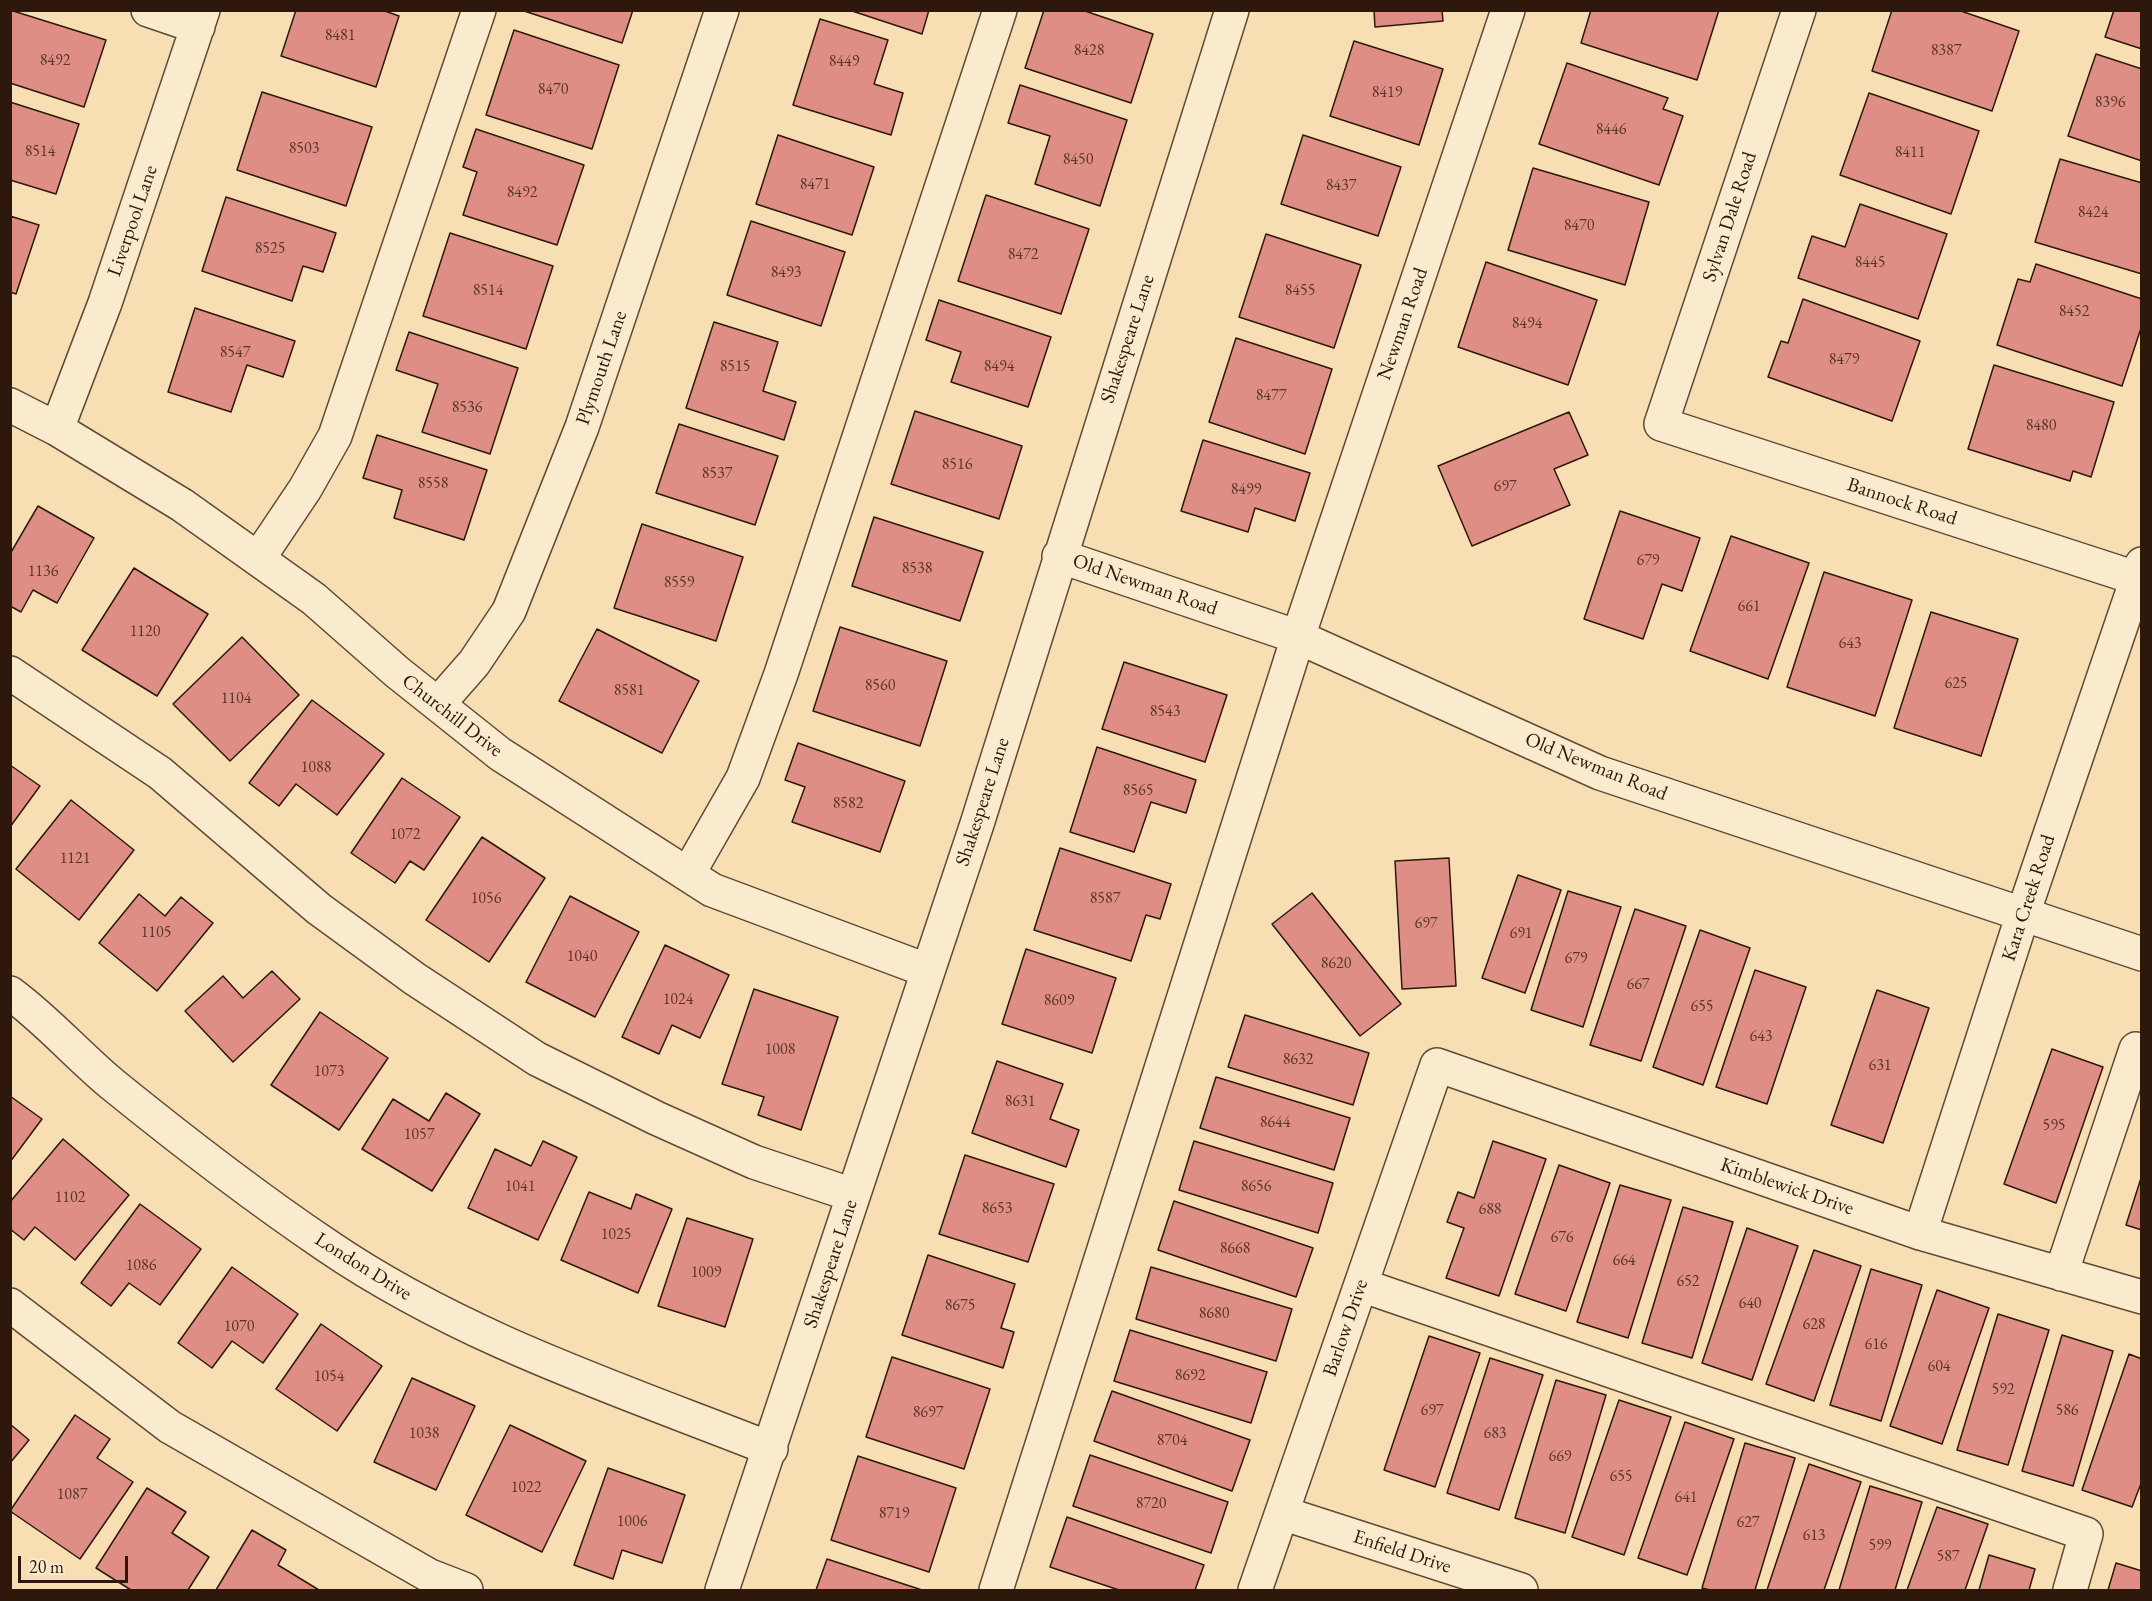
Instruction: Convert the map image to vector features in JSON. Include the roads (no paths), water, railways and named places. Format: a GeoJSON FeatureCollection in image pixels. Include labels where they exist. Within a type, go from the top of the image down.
{"type":"FeatureCollection","features":[{"type":"Feature","properties":{"kind":"street"},"geometry":{"type":"LineString","coordinates":[[148,10],[201,19]]}},
{"type":"Feature","properties":{"kind":"street"},"geometry":{"type":"LineString","coordinates":[[258,559],[305,489],[335,436],[479,10]]}},
{"type":"Feature","properties":{"kind":"street","name":"Plymouth Lane"},"geometry":{"type":"LineString","coordinates":[[438,704],[474,663],[509,611],[582,427],[722,10]]}},
{"type":"Feature","properties":{"kind":"street"},"geometry":{"type":"LineString","coordinates":[[688,874],[743,778],[781,674],[1000,10]]}},
{"type":"Feature","properties":{"kind":"street","name":"Shakespeare Lane"},"geometry":{"type":"LineString","coordinates":[[722,1590],[771,1449],[926,970],[977,824],[1059,556],[1232,10]]}},
{"type":"Feature","properties":{"kind":"street","name":"Newman Road"},"geometry":{"type":"LineString","coordinates":[[996,1590],[1298,637],[1508,10]]}},
{"type":"Feature","properties":{"kind":"street","name":"Sylvan Dale Road"},"geometry":{"type":"LineString","coordinates":[[1661,424],[1799,10]]}},
{"type":"Feature","properties":{"kind":"street","name":"Liverpool Lane"},"geometry":{"type":"LineString","coordinates":[[57,429],[105,303],[201,19]]}},
{"type":"Feature","properties":{"kind":"street","name":"Churchill Drive"},"geometry":{"type":"LineString","coordinates":[[10,405],[57,429],[182,505],[314,599],[500,754],[712,890],[926,970]]}},
{"type":"Feature","properties":{"kind":"street","name":"Bannock Road"},"geometry":{"type":"LineString","coordinates":[[1661,424],[2140,574]]}},
{"type":"Feature","properties":{"kind":"street","name":"Old Newman Road"},"geometry":{"type":"LineString","coordinates":[[1059,556],[1298,637],[1600,773],[2142,954]]}},
{"type":"Feature","properties":{"kind":"street","name":"Kara Creek Road"},"geometry":{"type":"LineString","coordinates":[[1920,1233],[2023,914],[2140,574]]}},
{"type":"Feature","properties":{"kind":"street"},"geometry":{"type":"LineString","coordinates":[[10,673],[160,773],[328,916],[415,979],[537,1059],[656,1118],[754,1162],[853,1195]]}},
{"type":"Feature","properties":{"kind":"street","name":"London Drive"},"geometry":{"type":"LineString","coordinates":[[10,993],[111,1082],[219,1167],[327,1246],[415,1299],[444,1316],[532,1355],[771,1449]]}},
{"type":"Feature","properties":{"kind":"street"},"geometry":{"type":"LineString","coordinates":[[2061,1274],[2136,1049],[2142,1051]]}},
{"type":"Feature","properties":{"kind":"street","name":"Kimblewick Drive"},"geometry":{"type":"LineString","coordinates":[[1437,1065],[1920,1233],[2142,1297]]}},
{"type":"Feature","properties":{"kind":"street","name":"Barlow Drive"},"geometry":{"type":"LineString","coordinates":[[1255,1590],[1437,1065]]}},
{"type":"Feature","properties":{"kind":"street"},"geometry":{"type":"LineString","coordinates":[[1361,1285],[2086,1534],[2070,1590]]}},
{"type":"Feature","properties":{"kind":"street"},"geometry":{"type":"LineString","coordinates":[[10,1305],[170,1426],[430,1576],[466,1590]]}},
{"type":"Feature","properties":{"kind":"street","name":"Enfield Drive"},"geometry":{"type":"LineString","coordinates":[[1282,1513],[1521,1590]]}}]}
